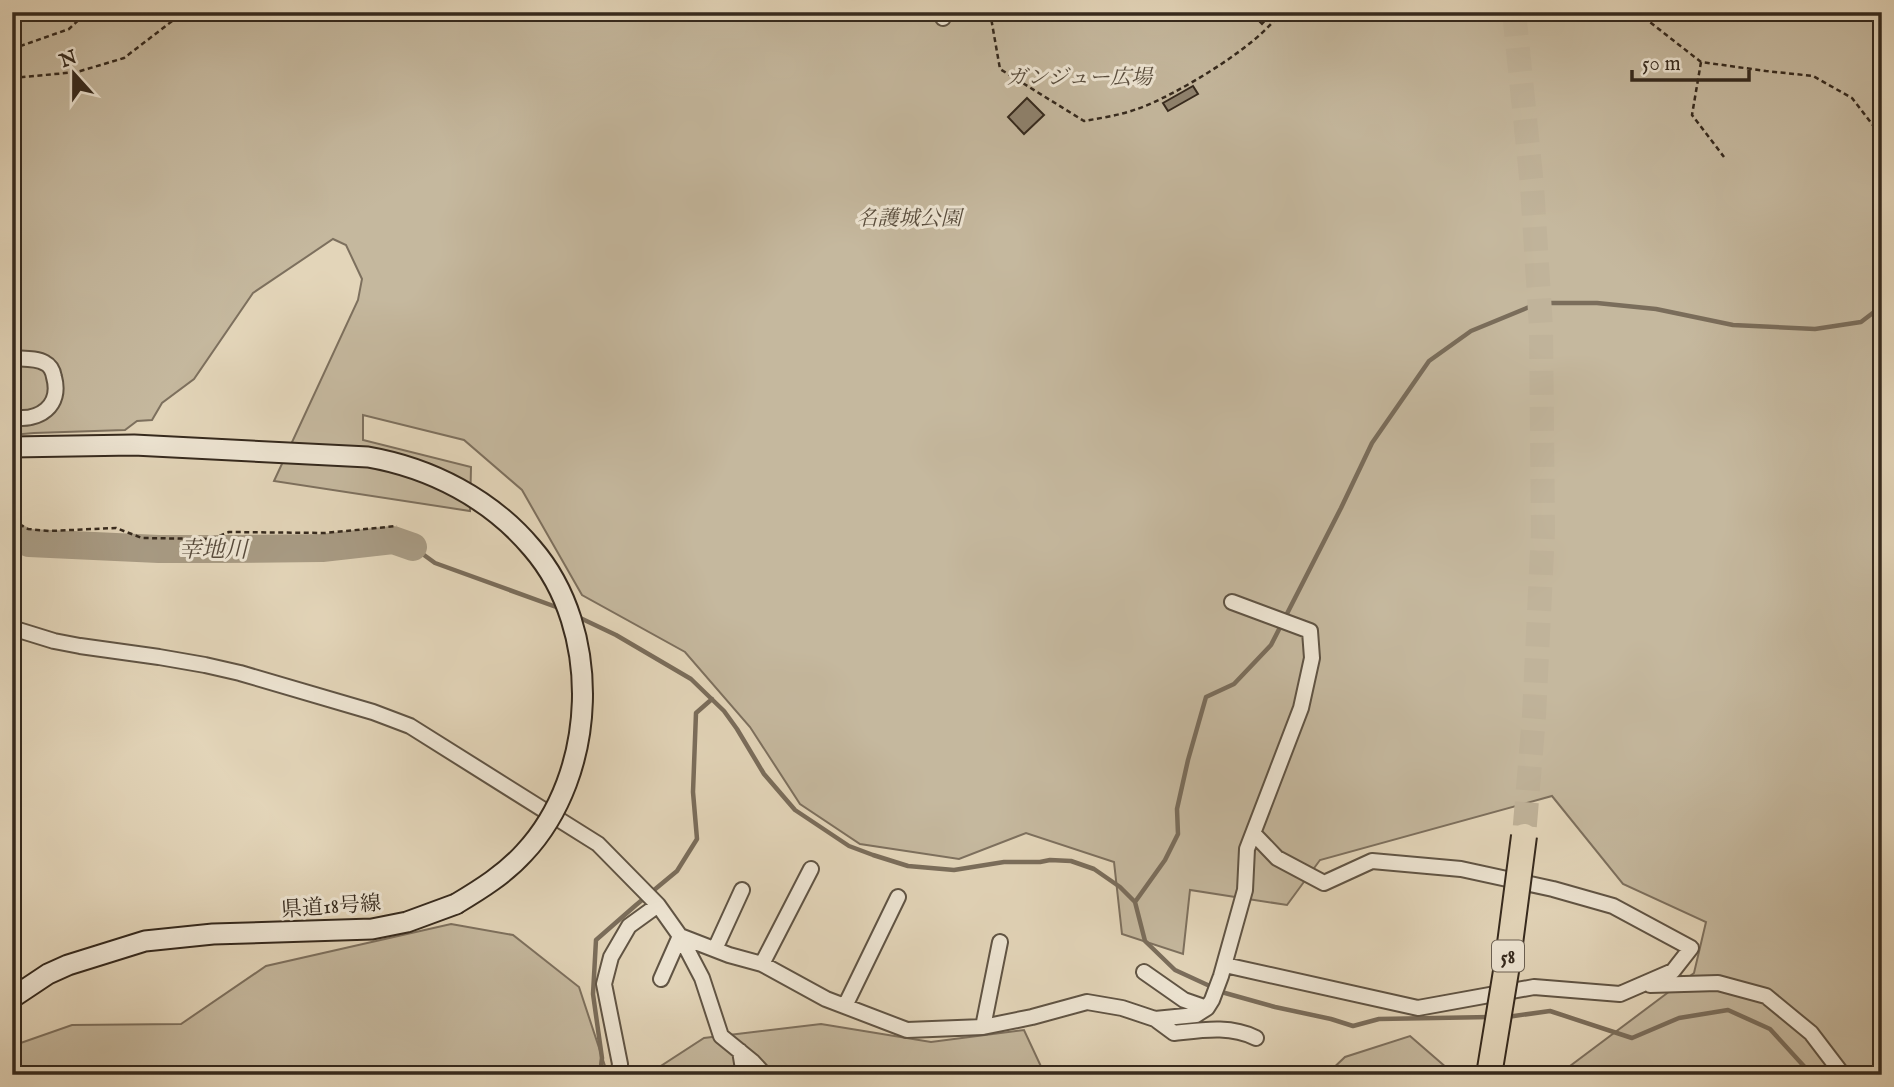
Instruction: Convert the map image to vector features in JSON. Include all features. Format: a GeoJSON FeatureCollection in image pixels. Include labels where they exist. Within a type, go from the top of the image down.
{"type":"FeatureCollection","features":[{"type":"Feature","properties":{"kind":"highway","name":"58"},"geometry":{"type":"LineString","coordinates":[[1489,1075],[1524,836]]}},
{"type":"Feature","properties":{"kind":"main road","name":"県道18号線"},"geometry":{"type":"LineString","coordinates":[[12,447],[134,445],[368,457],[397,463],[454,486],[480,501],[534,550],[560,593],[571,621],[582,677],[579,742],[562,795],[535,840],[512,865],[456,904],[407,922],[372,929],[213,934],[145,941],[68,965],[48,974],[12,998]]}},
{"type":"Feature","properties":{"kind":"street"},"geometry":{"type":"LineString","coordinates":[[12,358],[43,361],[52,369],[55,381],[55,400],[42,414],[26,420],[12,417]]}},
{"type":"Feature","properties":{"kind":"street"},"geometry":{"type":"LineString","coordinates":[[1155,1019],[1196,1015],[1210,1004],[1223,970],[1245,890],[1247,849],[1301,708],[1312,658],[1310,631],[1232,602]]}},
{"type":"Feature","properties":{"kind":"street"},"geometry":{"type":"LineString","coordinates":[[12,628],[67,644],[159,657],[240,673],[373,712],[410,726],[598,844],[657,904],[680,936],[702,978],[721,1036],[765,1075]]}},
{"type":"Feature","properties":{"kind":"street"},"geometry":{"type":"LineString","coordinates":[[1223,970],[1418,1008],[1534,987],[1620,994],[1673,971],[1691,948],[1613,906],[1553,889],[1461,869],[1372,861],[1324,883],[1277,858],[1253,833]]}},
{"type":"Feature","properties":{"kind":"street"},"geometry":{"type":"LineString","coordinates":[[762,964],[811,869]]}},
{"type":"Feature","properties":{"kind":"street"},"geometry":{"type":"LineString","coordinates":[[715,949],[742,890]]}},
{"type":"Feature","properties":{"kind":"street"},"geometry":{"type":"LineString","coordinates":[[845,1006],[898,897]]}},
{"type":"Feature","properties":{"kind":"street"},"geometry":{"type":"LineString","coordinates":[[618,1075],[620,1064],[604,984],[611,957],[629,926],[657,904]]}},
{"type":"Feature","properties":{"kind":"street"},"geometry":{"type":"LineString","coordinates":[[680,936],[762,964],[826,999],[907,1030],[983,1027],[1087,1002],[1122,1008],[1155,1019],[1174,1033],[1211,1029],[1242,1031],[1256,1038]]}},
{"type":"Feature","properties":{"kind":"street"},"geometry":{"type":"LineString","coordinates":[[661,979],[680,936]]}},
{"type":"Feature","properties":{"kind":"street"},"geometry":{"type":"LineString","coordinates":[[983,1027],[1000,942]]}},
{"type":"Feature","properties":{"kind":"street"},"geometry":{"type":"LineString","coordinates":[[1144,972],[1184,1000],[1210,1004]]}},
{"type":"Feature","properties":{"kind":"street"},"geometry":{"type":"LineString","coordinates":[[1642,985],[1718,983],[1766,996],[1811,1033],[1843,1075]]}},
{"type":"Feature","properties":{"kind":"street"},"geometry":{"type":"LineString","coordinates":[[740,1051],[744,1075]]}},
{"type":"Feature","properties":{"kind":"path"},"geometry":{"type":"LineString","coordinates":[[12,49],[69,29],[87,12]]}},
{"type":"Feature","properties":{"kind":"path"},"geometry":{"type":"LineString","coordinates":[[12,78],[77,72],[124,58],[184,12]]}},
{"type":"Feature","properties":{"kind":"path"},"geometry":{"type":"LineString","coordinates":[[212,12],[220,16],[230,12]]}},
{"type":"Feature","properties":{"kind":"path"},"geometry":{"type":"LineString","coordinates":[[990,12],[1000,69],[1084,121],[1137,109],[1180,88],[1230,58],[1258,37],[1280,12]]}},
{"type":"Feature","properties":{"kind":"path"},"geometry":{"type":"LineString","coordinates":[[1637,12],[1701,62],[1813,76],[1852,98],[1882,137]]}},
{"type":"Feature","properties":{"kind":"path"},"geometry":{"type":"LineString","coordinates":[[1701,62],[1692,115],[1724,156]]}},
{"type":"Feature","properties":{"kind":"path"},"geometry":{"type":"LineString","coordinates":[[12,520],[28,529],[49,531],[116,528],[142,538],[212,539],[229,532],[325,533],[397,526]]}},
{"type":"Feature","properties":{"kind":"green space"},"geometry":{"type":"Polygon","coordinates":[[[12,12],[1882,12],[1882,1075],[1558,1075],[1694,973],[1706,922],[1623,884],[1552,796],[1320,860],[1287,905],[1190,890],[1183,954],[1122,934],[1114,862],[1026,833],[959,859],[860,844],[800,804],[750,727],[685,652],[582,595],[522,490],[464,440],[363,415],[363,440],[471,467],[470,511],[274,481],[358,300],[362,279],[346,245],[333,239],[253,293],[194,379],[162,403],[152,420],[137,421],[125,430],[12,435],[12,12]]]}},
{"type":"Feature","properties":{"kind":"green space"},"geometry":{"type":"Polygon","coordinates":[[[451,924],[513,935],[579,987],[608,1075],[12,1075],[12,1046],[72,1025],[181,1024],[266,966],[451,924]]]}},
{"type":"Feature","properties":{"kind":"green space"},"geometry":{"type":"Polygon","coordinates":[[[821,1024],[931,1042],[1024,1030],[1045,1075],[647,1075],[704,1038],[821,1024]]]}},
{"type":"Feature","properties":{"kind":"green space"},"geometry":{"type":"Polygon","coordinates":[[[1410,1036],[1455,1075],[1326,1075],[1345,1057],[1410,1036]]]}},
{"type":"Feature","properties":{"kind":"building"},"geometry":{"type":"Polygon","coordinates":[[[1273,12],[1262,24],[1252,14],[1273,12]]]}},
{"type":"Feature","properties":{"kind":"building"},"geometry":{"type":"Polygon","coordinates":[[[1193,86],[1198,94],[1168,111],[1163,103],[1193,86]]]}},
{"type":"Feature","properties":{"kind":"building"},"geometry":{"type":"Polygon","coordinates":[[[1027,98],[1044,115],[1024,134],[1008,117],[1027,98]]]}},
{"type":"Feature","properties":{"kind":"waterway"},"geometry":{"type":"LineString","coordinates":[[1135,902],[1165,860],[1178,834],[1177,809],[1206,697],[1234,684],[1271,645],[1372,443],[1429,361],[1471,331],[1539,303],[1597,303],[1656,309],[1733,325],[1815,329],[1861,322],[1882,306]]}},
{"type":"Feature","properties":{"kind":"waterway","name":"幸地川"},"geometry":{"type":"LineString","coordinates":[[12,536],[29,543],[159,549],[322,548],[393,540],[413,547]]}},
{"type":"Feature","properties":{"kind":"waterway"},"geometry":{"type":"LineString","coordinates":[[413,547],[435,563],[559,608]]}},
{"type":"Feature","properties":{"kind":"waterway"},"geometry":{"type":"LineString","coordinates":[[576,616],[616,635],[691,679],[724,711],[764,774],[795,810],[849,846],[908,866],[954,870],[1004,862],[1050,860],[1071,861],[1094,869],[1120,887],[1135,902],[1145,941],[1175,970],[1225,993],[1275,1007],[1353,1026],[1379,1019],[1491,1017]]}},
{"type":"Feature","properties":{"kind":"waterway"},"geometry":{"type":"LineString","coordinates":[[600,1075],[602,1058],[593,994],[596,940],[677,871],[697,839],[693,792],[696,713],[712,699]]}},
{"type":"Feature","properties":{"kind":"waterway"},"geometry":{"type":"LineString","coordinates":[[1507,1017],[1550,1011],[1632,1038],[1679,1018],[1728,1010],[1770,1029],[1812,1075]]}},
{"type":"Feature","properties":{"kind":"tunnel"},"geometry":{"type":"LineString","coordinates":[[1514,12],[1532,186],[1541,328],[1543,531],[1534,716],[1524,836]]}},
{"type":"Feature","properties":{"kind":"park label","name":"ガンジュー広場"},"geometry":{"type":"Point","coordinates":[1079,77]}},
{"type":"Feature","properties":{"kind":"park label","name":"名護城公園"},"geometry":{"type":"Point","coordinates":[909,218]}}]}
